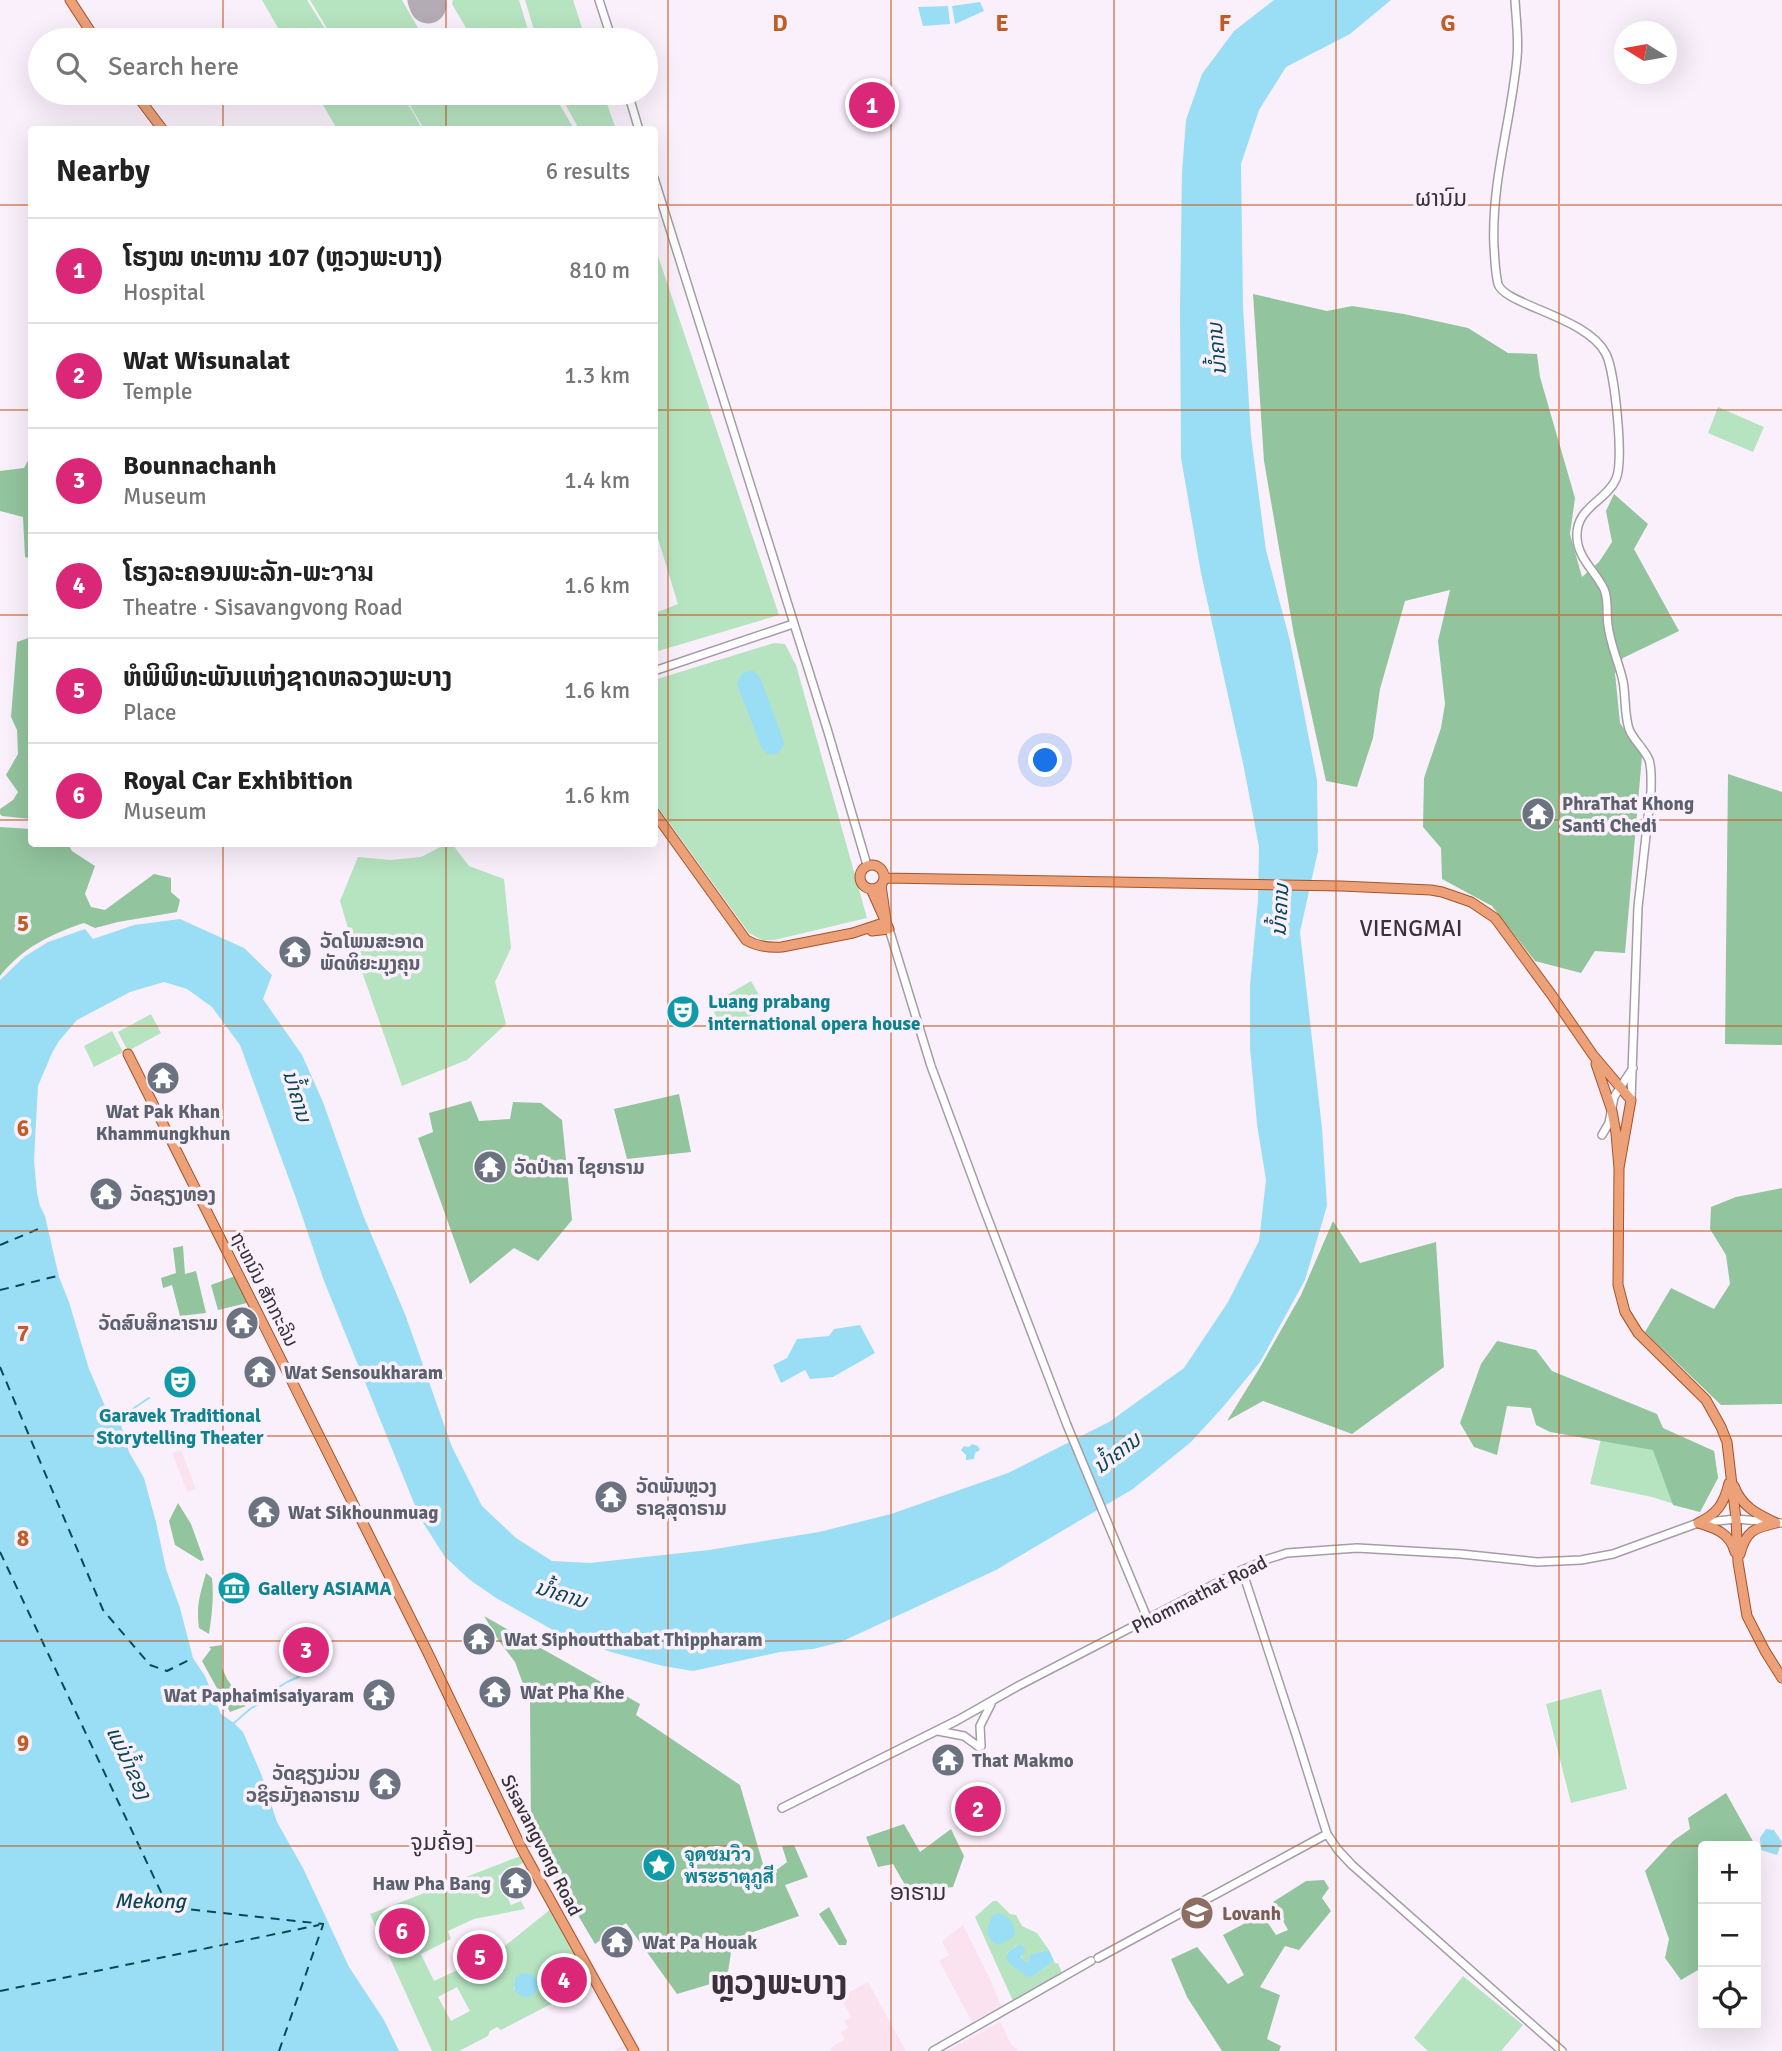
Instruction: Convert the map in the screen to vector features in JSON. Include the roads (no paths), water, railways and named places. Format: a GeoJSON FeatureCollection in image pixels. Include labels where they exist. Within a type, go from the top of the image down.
{"type":"FeatureCollection","features":[{"type":"Feature","properties":{"kind":"main road"},"geometry":{"type":"LineString","coordinates":[[70,0],[88,28]]}},
{"type":"Feature","properties":{"kind":"main road"},"geometry":{"type":"LineString","coordinates":[[144,105],[160,126]]}},
{"type":"Feature","properties":{"kind":"main road"},"geometry":{"type":"LineString","coordinates":[[658,818],[746,940],[761,947],[772,948],[888,926]]}},
{"type":"Feature","properties":{"kind":"main road"},"geometry":{"type":"LineString","coordinates":[[867,865],[878,866],[883,871],[888,926],[871,889],[864,886],[860,880],[861,870],[867,865]]}},
{"type":"Feature","properties":{"kind":"main road"},"geometry":{"type":"LineString","coordinates":[[871,889],[883,881],[1341,886],[1431,890],[1471,902],[1495,918],[1593,1055],[1631,1100],[1619,1168]]}},
{"type":"Feature","properties":{"kind":"main road","name":"ຖະຫນົນ ສັກກະລິນ"},"geometry":{"type":"LineString","coordinates":[[128,1054],[427,1651]]}},
{"type":"Feature","properties":{"kind":"main road"},"geometry":{"type":"LineString","coordinates":[[1593,1055],[1612,1111],[1616,1133],[1619,1168],[1618,1285],[1625,1312],[1638,1333],[1706,1399],[1721,1427],[1727,1442],[1738,1562]]}},
{"type":"Feature","properties":{"kind":"main road"},"geometry":{"type":"LineString","coordinates":[[1731,1474],[1743,1503],[1755,1513],[1779,1523]]}},
{"type":"Feature","properties":{"kind":"main road"},"geometry":{"type":"LineString","coordinates":[[1698,1523],[1711,1517],[1721,1507],[1731,1474]]}},
{"type":"Feature","properties":{"kind":"main road"},"geometry":{"type":"LineString","coordinates":[[1698,1523],[1724,1533],[1733,1545],[1749,1623],[1782,1678]]}},
{"type":"Feature","properties":{"kind":"main road"},"geometry":{"type":"LineString","coordinates":[[1738,1562],[1748,1534],[1758,1527],[1779,1523]]}},
{"type":"Feature","properties":{"kind":"main road","name":"Sisavangvong Road"},"geometry":{"type":"LineString","coordinates":[[427,1651],[523,1851],[634,2051]]}},
{"type":"Feature","properties":{"kind":"street"},"geometry":{"type":"LineString","coordinates":[[599,0],[608,28]]}},
{"type":"Feature","properties":{"kind":"street"},"geometry":{"type":"LineString","coordinates":[[1515,0],[1517,58],[1497,177],[1493,220],[1498,284],[1506,295],[1573,324],[1593,337],[1609,359],[1615,391],[1619,472],[1614,484],[1580,517],[1577,541],[1581,554],[1604,589],[1608,626],[1624,684],[1628,726],[1649,760],[1651,776],[1638,907],[1631,1100]]}},
{"type":"Feature","properties":{"kind":"street"},"geometry":{"type":"LineString","coordinates":[[632,105],[638,126]]}},
{"type":"Feature","properties":{"kind":"street"},"geometry":{"type":"LineString","coordinates":[[658,190],[704,331],[867,865]]}},
{"type":"Feature","properties":{"kind":"street"},"geometry":{"type":"LineString","coordinates":[[658,670],[793,624]]}},
{"type":"Feature","properties":{"kind":"street"},"geometry":{"type":"LineString","coordinates":[[888,926],[948,1113],[1068,1425],[1148,1620]]}},
{"type":"Feature","properties":{"kind":"street"},"geometry":{"type":"LineString","coordinates":[[1602,1135],[1608,1128],[1614,1097],[1633,1068]]}},
{"type":"Feature","properties":{"kind":"street"},"geometry":{"type":"LineString","coordinates":[[1616,1133],[1625,1124],[1630,1112]]}},
{"type":"Feature","properties":{"kind":"street","name":"Phommathat Road"},"geometry":{"type":"LineString","coordinates":[[782,1808],[1242,1570],[1287,1553],[1357,1548],[1537,1562],[1581,1560],[1613,1554],[1698,1523],[1736,1519],[1779,1523]]}},
{"type":"Feature","properties":{"kind":"street"},"geometry":{"type":"LineString","coordinates":[[1242,1570],[1326,1834],[1352,1865],[1563,2051]]}},
{"type":"Feature","properties":{"kind":"street"},"geometry":{"type":"LineString","coordinates":[[934,1731],[960,1735],[980,1746],[980,1726],[994,1700]]}},
{"type":"Feature","properties":{"kind":"street"},"geometry":{"type":"LineString","coordinates":[[933,2051],[1326,1834]]}},
{"type":"Feature","properties":{"kind":"water"},"geometry":{"type":"Polygon","coordinates":[[[1274,0],[1391,0],[1350,34],[1286,67],[1259,110],[1241,164],[1243,306],[1251,436],[1266,550],[1290,641],[1317,780],[1318,851],[1300,932],[1322,1128],[1327,1206],[1305,1280],[1260,1362],[1191,1442],[1133,1489],[996,1570],[841,1642],[693,1671],[611,1652],[553,1630],[470,1580],[445,1557],[420,1518],[324,1281],[240,1045],[212,1007],[187,989],[164,982],[130,992],[77,1020],[59,1041],[38,1086],[34,1160],[37,1193],[59,1277],[89,1369],[105,1406],[119,1418],[129,1452],[144,1478],[166,1569],[193,1658],[205,1676],[221,1714],[243,1732],[262,1776],[277,1822],[303,1868],[349,1967],[384,2020],[399,2051],[0,2051],[0,980],[24,957],[48,942],[85,929],[93,939],[134,925],[180,919],[244,948],[272,975],[263,999],[302,1055],[323,1102],[363,1215],[405,1314],[452,1447],[482,1506],[516,1538],[552,1561],[590,1563],[709,1550],[819,1532],[891,1514],[1008,1473],[1109,1422],[1184,1368],[1228,1302],[1259,1241],[1266,1180],[1257,1124],[1250,1048],[1250,985],[1258,900],[1259,847],[1201,573],[1181,458],[1182,172],[1186,120],[1202,74],[1234,31],[1274,0]]]}},
{"type":"Feature","properties":{"kind":"water"},"geometry":{"type":"Polygon","coordinates":[[[980,2],[984,11],[955,24],[952,6],[980,2]]]}},
{"type":"Feature","properties":{"kind":"water"},"geometry":{"type":"Polygon","coordinates":[[[948,6],[950,24],[923,26],[918,7],[948,6]]]}},
{"type":"Feature","properties":{"kind":"water"},"geometry":{"type":"Polygon","coordinates":[[[752,670],[760,677],[784,742],[781,750],[774,754],[768,754],[762,749],[737,684],[742,673],[752,670]]]}},
{"type":"Feature","properties":{"kind":"water"},"geometry":{"type":"Polygon","coordinates":[[[860,1325],[875,1353],[833,1377],[810,1379],[805,1370],[781,1383],[773,1365],[787,1358],[797,1339],[829,1336],[834,1329],[860,1325]]]}},
{"type":"Feature","properties":{"kind":"water"},"geometry":{"type":"Polygon","coordinates":[[[972,1444],[980,1450],[975,1453],[974,1459],[966,1460],[966,1455],[961,1450],[972,1444]]]}},
{"type":"Feature","properties":{"kind":"water"},"geometry":{"type":"Polygon","coordinates":[[[1766,1829],[1774,1830],[1782,1842],[1777,1855],[1761,1850],[1760,1838],[1766,1829]]]}},
{"type":"Feature","properties":{"kind":"water"},"geometry":{"type":"Polygon","coordinates":[[[999,1913],[1012,1922],[1015,1933],[1014,1937],[998,1945],[990,1939],[988,1932],[993,1915],[999,1913]]]}},
{"type":"Feature","properties":{"kind":"water"},"geometry":{"type":"Polygon","coordinates":[[[1020,1945],[1024,1947],[1025,1952],[1021,1957],[1025,1962],[1029,1961],[1031,1954],[1049,1950],[1054,1961],[1028,1977],[1006,1958],[1011,1950],[1020,1945]]]}},
{"type":"Feature","properties":{"kind":"water"},"geometry":{"type":"Polygon","coordinates":[[[526,1973],[535,1976],[538,1985],[535,1994],[526,1997],[517,1994],[514,1985],[517,1976],[526,1973]]]}},
{"type":"Feature","properties":{"kind":"waterway"},"geometry":{"type":"LineString","coordinates":[[119,1418],[149,1398]]}},
{"type":"Feature","properties":{"kind":"waterway"},"geometry":{"type":"LineString","coordinates":[[234,1723],[269,1698],[279,1687],[323,1666]]}},
{"type":"Feature","properties":{"kind":"place","name":"ໂຮງໝ ທະຫານ 107 (ຫຼວງພະບາງ)"},"geometry":{"type":"Point","coordinates":[872,105]}},
{"type":"Feature","properties":{"kind":"place","name":"PhraThat Khong Santi Chedi"},"geometry":{"type":"Point","coordinates":[1538,814]}},
{"type":"Feature","properties":{"kind":"place","name":"ວັດໂພນສະອາດ ພັດທິຍະມຸງຄຸນ"},"geometry":{"type":"Point","coordinates":[295,952]}},
{"type":"Feature","properties":{"kind":"place","name":"Luang prabang international opera house"},"geometry":{"type":"Point","coordinates":[683,1012]}},
{"type":"Feature","properties":{"kind":"place","name":"Wat Pak Khan Khammungkhun"},"geometry":{"type":"Point","coordinates":[163,1078]}},
{"type":"Feature","properties":{"kind":"place","name":"ວັດປ່າຄາ ໄຊຍາຣາມ"},"geometry":{"type":"Point","coordinates":[490,1167]}},
{"type":"Feature","properties":{"kind":"place","name":"ວັດຊຽງທອງ"},"geometry":{"type":"Point","coordinates":[106,1194]}},
{"type":"Feature","properties":{"kind":"place","name":"ວັດສົບສິກຂາຣາມ"},"geometry":{"type":"Point","coordinates":[242,1323]}},
{"type":"Feature","properties":{"kind":"place","name":"Wat Sensoukharam"},"geometry":{"type":"Point","coordinates":[260,1372]}},
{"type":"Feature","properties":{"kind":"place","name":"Garavek Traditional Storytelling Theater"},"geometry":{"type":"Point","coordinates":[180,1382]}},
{"type":"Feature","properties":{"kind":"place","name":"ວັດພັນຫຼວງ ຣາຊສຸດາຣາມ"},"geometry":{"type":"Point","coordinates":[611,1497]}},
{"type":"Feature","properties":{"kind":"place","name":"Wat Sikhounmuag"},"geometry":{"type":"Point","coordinates":[264,1512]}},
{"type":"Feature","properties":{"kind":"place","name":"Gallery ASIAMA"},"geometry":{"type":"Point","coordinates":[234,1588]}},
{"type":"Feature","properties":{"kind":"place","name":"Wat Siphoutthabat Thippharam"},"geometry":{"type":"Point","coordinates":[479,1639]}},
{"type":"Feature","properties":{"kind":"place","name":"Bounnachanh"},"geometry":{"type":"Point","coordinates":[306,1650]}},
{"type":"Feature","properties":{"kind":"place","name":"Wat Pha Khe"},"geometry":{"type":"Point","coordinates":[495,1692]}},
{"type":"Feature","properties":{"kind":"place","name":"Wat Paphaimisaiyaram"},"geometry":{"type":"Point","coordinates":[379,1695]}},
{"type":"Feature","properties":{"kind":"place","name":"That Makmo"},"geometry":{"type":"Point","coordinates":[948,1760]}},
{"type":"Feature","properties":{"kind":"place","name":"ວັດຊຽງມ່ວນ ວຊິຣມັງຄລາຣາມ"},"geometry":{"type":"Point","coordinates":[385,1784]}},
{"type":"Feature","properties":{"kind":"place","name":"Wat Wisunalat"},"geometry":{"type":"Point","coordinates":[978,1809]}},
{"type":"Feature","properties":{"kind":"place","name":"จุดชมวิว พระธาตุภูสี"},"geometry":{"type":"Point","coordinates":[659,1865]}},
{"type":"Feature","properties":{"kind":"place","name":"Haw Pha Bang"},"geometry":{"type":"Point","coordinates":[516,1883]}},
{"type":"Feature","properties":{"kind":"place","name":"Lovanh"},"geometry":{"type":"Point","coordinates":[1197,1913]}},
{"type":"Feature","properties":{"kind":"place","name":"Royal Car Exhibition"},"geometry":{"type":"Point","coordinates":[402,1931]}},
{"type":"Feature","properties":{"kind":"place","name":"Wat Pa Houak"},"geometry":{"type":"Point","coordinates":[617,1942]}},
{"type":"Feature","properties":{"kind":"place","name":"ຫໍພິພິທະພັນແຫ່ງຊາດຫລວງພະບາງ"},"geometry":{"type":"Point","coordinates":[480,1957]}},
{"type":"Feature","properties":{"kind":"place","name":"ໂຮງລະຄອນພະລັກ-ພະวาม"},"geometry":{"type":"Point","coordinates":[564,1980]}},
{"type":"Feature","properties":{"kind":"district","name":"ຜານົມ"},"geometry":{"type":"Point","coordinates":[1441,198]}},
{"type":"Feature","properties":{"kind":"district","name":"VIENGMAI"},"geometry":{"type":"Point","coordinates":[1411,928]}},
{"type":"Feature","properties":{"kind":"district","name":"ຈູມຄ້ອງ"},"geometry":{"type":"Point","coordinates":[442,1842]}},
{"type":"Feature","properties":{"kind":"district","name":"ອາຮາມ"},"geometry":{"type":"Point","coordinates":[918,1892]}},
{"type":"Feature","properties":{"kind":"district","name":"ຫຼວງພະບາງ"},"geometry":{"type":"Point","coordinates":[779,1982]}},
{"type":"Feature","properties":{"kind":"water label","name":"ນ້ຳຄານ"},"geometry":{"type":"Point","coordinates":[1217,349]}},
{"type":"Feature","properties":{"kind":"water label","name":"ນ້ຳຄານ"},"geometry":{"type":"Point","coordinates":[1280,910]}},
{"type":"Feature","properties":{"kind":"water label","name":"ນ້ຳຄານ"},"geometry":{"type":"Point","coordinates":[297,1096]}},
{"type":"Feature","properties":{"kind":"water label","name":"ນ້ຳຄານ"},"geometry":{"type":"Point","coordinates":[1117,1453]}},
{"type":"Feature","properties":{"kind":"water label","name":"ນ້ຳຄານ"},"geometry":{"type":"Point","coordinates":[561,1594]}},
{"type":"Feature","properties":{"kind":"water label","name":"ແມ່ນ້ຳຂອງ"},"geometry":{"type":"Point","coordinates":[129,1763]}},
{"type":"Feature","properties":{"kind":"water label","name":"Mekong"},"geometry":{"type":"Point","coordinates":[150,1901]}}]}
